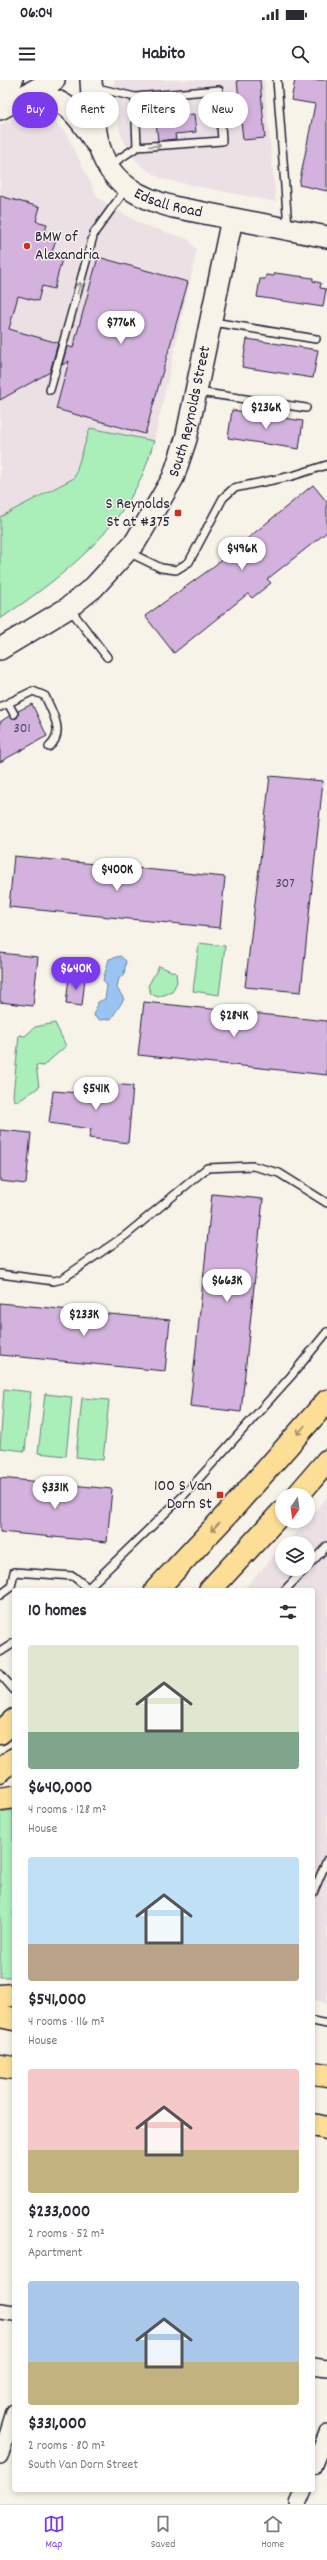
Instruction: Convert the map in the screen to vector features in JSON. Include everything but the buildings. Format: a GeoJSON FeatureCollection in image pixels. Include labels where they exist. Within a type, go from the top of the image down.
{"type":"FeatureCollection","features":[{"type":"Feature","properties":{"kind":"main road"},"geometry":{"type":"LineString","coordinates":[[158,1588],[231,1510],[327,1400]]}},
{"type":"Feature","properties":{"kind":"main road"},"geometry":{"type":"LineString","coordinates":[[304,1488],[327,1461]]}},
{"type":"Feature","properties":{"kind":"main road"},"geometry":{"type":"LineString","coordinates":[[212,1588],[275,1520]]}},
{"type":"Feature","properties":{"kind":"main road"},"geometry":{"type":"LineString","coordinates":[[0,1771],[12,1761]]}},
{"type":"Feature","properties":{"kind":"main road"},"geometry":{"type":"LineString","coordinates":[[0,1799],[12,1797]]}},
{"type":"Feature","properties":{"kind":"main road"},"geometry":{"type":"LineString","coordinates":[[0,1996],[12,1996]]}},
{"type":"Feature","properties":{"kind":"main road"},"geometry":{"type":"LineString","coordinates":[[0,2016],[12,2019]]}},
{"type":"Feature","properties":{"kind":"main road"},"geometry":{"type":"LineString","coordinates":[[315,2073],[327,2076]]}},
{"type":"Feature","properties":{"kind":"main road"},"geometry":{"type":"LineString","coordinates":[[315,2125],[327,2128]]}},
{"type":"Feature","properties":{"kind":"street"},"geometry":{"type":"LineString","coordinates":[[10,96],[54,80]]}},
{"type":"Feature","properties":{"kind":"street","name":"Edsall Road"},"geometry":{"type":"LineString","coordinates":[[91,83],[95,136],[104,157],[127,188],[153,202],[327,237]]}},
{"type":"Feature","properties":{"kind":"street"},"geometry":{"type":"LineString","coordinates":[[0,87],[10,96],[37,96],[58,101],[75,113],[104,157]]}},
{"type":"Feature","properties":{"kind":"street","name":"South Reynolds Street"},"geometry":{"type":"LineString","coordinates":[[0,649],[68,608],[94,587],[127,551],[150,520],[173,478],[186,439],[232,219]]}},
{"type":"Feature","properties":{"kind":"street"},"geometry":{"type":"LineString","coordinates":[[0,2311],[12,2313]]}},
{"type":"Feature","properties":{"kind":"street"},"geometry":{"type":"LineString","coordinates":[[315,2366],[327,2368]]}},
{"type":"Feature","properties":{"kind":"street"},"geometry":{"type":"LineString","coordinates":[[0,2457],[12,2418]]}},
{"type":"Feature","properties":{"kind":"street"},"geometry":{"type":"LineString","coordinates":[[315,2462],[327,2433]]}},
{"type":"Feature","properties":{"kind":"street"},"geometry":{"type":"LineString","coordinates":[[298,2504],[303,2492]]}},
{"type":"Feature","properties":{"kind":"lane"},"geometry":{"type":"LineString","coordinates":[[277,80],[288,230]]}},
{"type":"Feature","properties":{"kind":"lane"},"geometry":{"type":"LineString","coordinates":[[91,83],[127,94]]}},
{"type":"Feature","properties":{"kind":"lane"},"geometry":{"type":"LineString","coordinates":[[104,157],[137,147],[222,141],[219,90],[190,92]]}},
{"type":"Feature","properties":{"kind":"lane"},"geometry":{"type":"LineString","coordinates":[[136,128],[137,147]]}},
{"type":"Feature","properties":{"kind":"lane"},"geometry":{"type":"LineString","coordinates":[[50,390],[94,233],[127,188]]}},
{"type":"Feature","properties":{"kind":"lane"},"geometry":{"type":"LineString","coordinates":[[211,322],[316,339]]}},
{"type":"Feature","properties":{"kind":"lane"},"geometry":{"type":"LineString","coordinates":[[196,391],[306,408]]}},
{"type":"Feature","properties":{"kind":"lane"},"geometry":{"type":"LineString","coordinates":[[127,551],[161,568],[176,570],[189,562],[223,498],[234,488],[292,476],[327,464]]}},
{"type":"Feature","properties":{"kind":"lane"},"geometry":{"type":"LineString","coordinates":[[68,608],[107,657]]}},
{"type":"Feature","properties":{"kind":"lane"},"geometry":{"type":"LineString","coordinates":[[0,707],[33,691],[45,696],[57,723],[58,733],[49,746]]}},
{"type":"Feature","properties":{"kind":"lane"},"geometry":{"type":"LineString","coordinates":[[8,703],[14,714]]}},
{"type":"Feature","properties":{"kind":"lane"},"geometry":{"type":"LineString","coordinates":[[0,1274],[54,1281],[62,1279],[126,1235],[207,1168],[253,1166],[278,1173],[327,1203]]}},
{"type":"Feature","properties":{"kind":"lane"},"geometry":{"type":"LineString","coordinates":[[88,1588],[186,1494],[291,1376],[327,1332]]}},
{"type":"Feature","properties":{"kind":"lane"},"geometry":{"type":"LineString","coordinates":[[315,1559],[327,1546]]}},
{"type":"Feature","properties":{"kind":"lane"},"geometry":{"type":"LineString","coordinates":[[0,1595],[11,1587],[14,1572],[73,1576],[86,1588]]}},
{"type":"Feature","properties":{"kind":"lane"},"geometry":{"type":"LineString","coordinates":[[287,1588],[298,1576]]}},
{"type":"Feature","properties":{"kind":"lane"},"geometry":{"type":"LineString","coordinates":[[0,1652],[12,1644]]}},
{"type":"Feature","properties":{"kind":"lane"},"geometry":{"type":"LineString","coordinates":[[0,1674],[12,1688]]}},
{"type":"Feature","properties":{"kind":"lane"},"geometry":{"type":"LineString","coordinates":[[315,1888],[327,1860]]}},
{"type":"Feature","properties":{"kind":"lane"},"geometry":{"type":"LineString","coordinates":[[315,2021],[327,2024]]}},
{"type":"Feature","properties":{"kind":"shaded area"},"geometry":{"type":"Polygon","coordinates":[[[114,80],[264,80],[276,202],[162,179],[144,168],[131,155],[119,130],[119,92],[115,92],[114,80]]]}},
{"type":"Feature","properties":{"kind":"shaded area"},"geometry":{"type":"Polygon","coordinates":[[[12,119],[12,128],[58,128],[58,125],[66,133],[98,198],[141,224],[188,239],[197,250],[154,441],[90,428],[74,478],[0,517],[0,125],[12,119]]]}},
{"type":"Feature","properties":{"kind":"shaded area"},"geometry":{"type":"Polygon","coordinates":[[[327,1497],[327,2004],[315,2000],[315,1588],[245,1588],[275,1555],[275,1576],[315,1576],[315,1536],[293,1536],[301,1528],[315,1528],[315,1512],[327,1497]]]}},
{"type":"Feature","properties":{"kind":"green space"},"geometry":{"type":"Polygon","coordinates":[[[90,428],[154,441],[142,476],[130,499],[99,539],[62,574],[0,619],[0,517],[74,478],[90,428]]]}},
{"type":"Feature","properties":{"kind":"green space"},"geometry":{"type":"Polygon","coordinates":[[[199,943],[225,946],[219,995],[193,991],[199,943]]]}},
{"type":"Feature","properties":{"kind":"green space"},"geometry":{"type":"Polygon","coordinates":[[[159,966],[176,973],[177,982],[172,992],[158,997],[151,994],[148,986],[159,966]]]}},
{"type":"Feature","properties":{"kind":"green space"},"geometry":{"type":"Polygon","coordinates":[[[55,1023],[66,1046],[43,1066],[36,1065],[39,1087],[19,1101],[14,1100],[13,1096],[19,1035],[25,1036],[35,1027],[55,1023]]]}},
{"type":"Feature","properties":{"kind":"green space"},"geometry":{"type":"Polygon","coordinates":[[[4,1389],[31,1392],[25,1451],[0,1448],[4,1389]]]}},
{"type":"Feature","properties":{"kind":"green space"},"geometry":{"type":"Polygon","coordinates":[[[45,1394],[72,1397],[66,1456],[38,1453],[45,1394]]]}},
{"type":"Feature","properties":{"kind":"green space"},"geometry":{"type":"Polygon","coordinates":[[[82,1398],[109,1400],[103,1460],[76,1457],[82,1398]]]}},
{"type":"Feature","properties":{"kind":"green space"},"geometry":{"type":"Polygon","coordinates":[[[12,1810],[12,1977],[0,1977],[0,1812],[12,1810]]]}},
{"type":"Feature","properties":{"kind":"water"},"geometry":{"type":"Polygon","coordinates":[[[120,956],[126,961],[124,975],[119,978],[117,988],[124,999],[111,1019],[100,1020],[94,1016],[98,1002],[105,999],[107,986],[103,980],[109,959],[120,956]]]}},
{"type":"Feature","properties":{"kind":"place","name":"BMW of Alexandria"},"geometry":{"type":"Point","coordinates":[27,246]}},
{"type":"Feature","properties":{"kind":"place","name":"S Reynolds St at #375"},"geometry":{"type":"Point","coordinates":[178,513]}},
{"type":"Feature","properties":{"kind":"place","name":"100 S Van Dorn St"},"geometry":{"type":"Point","coordinates":[220,1495]}}]}
